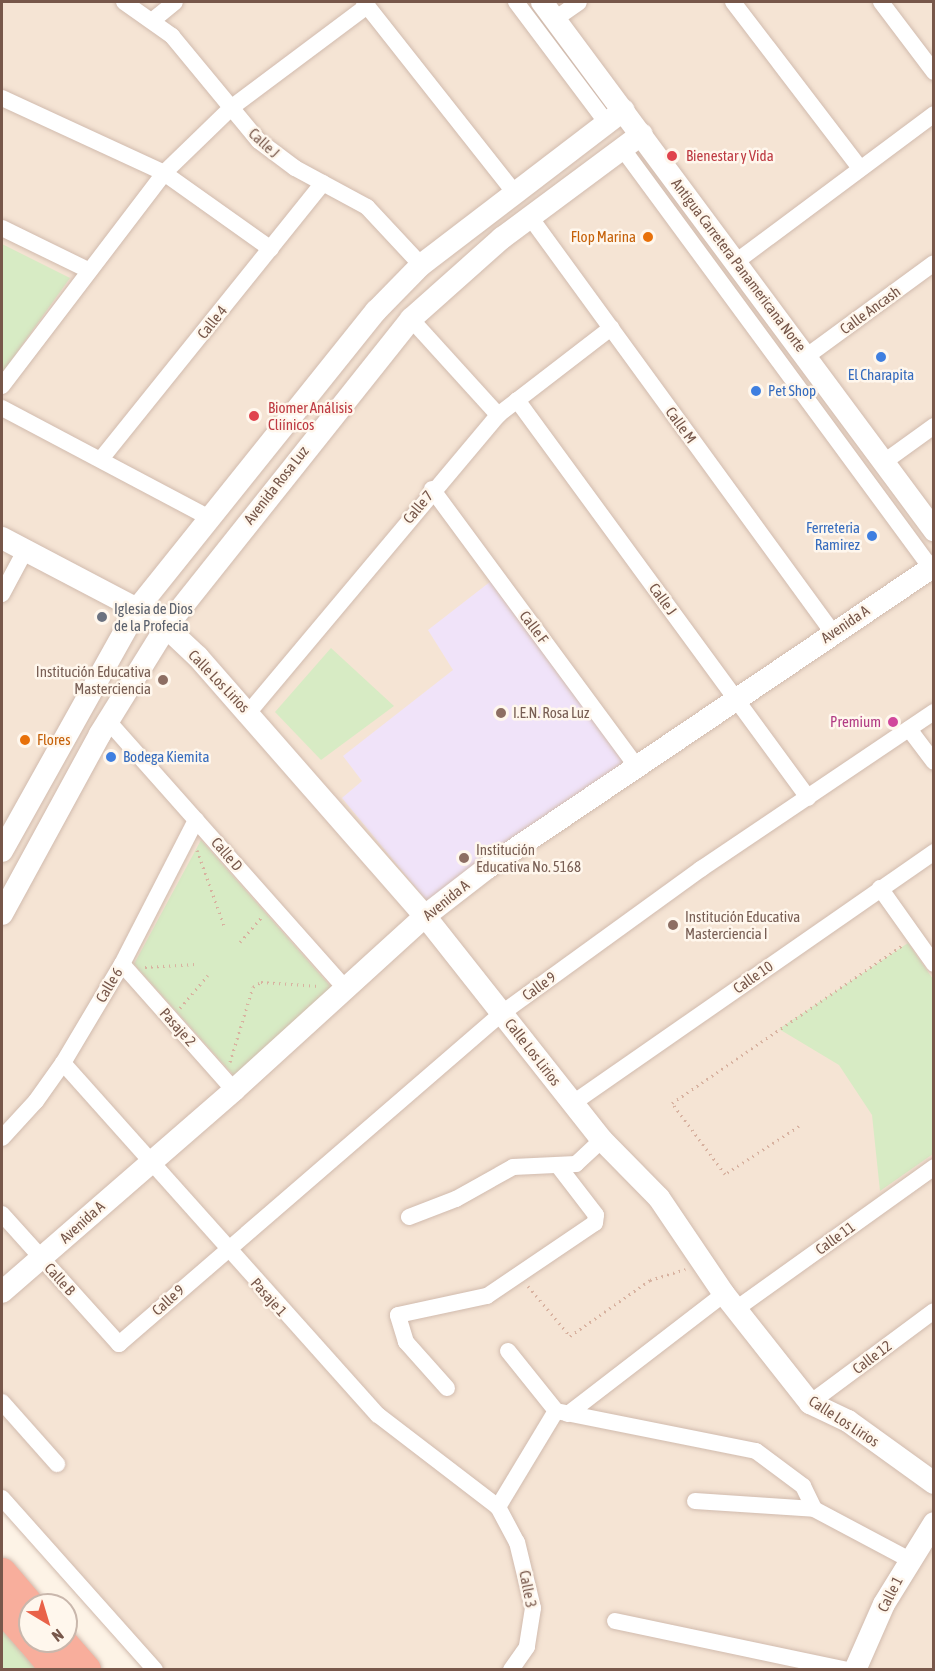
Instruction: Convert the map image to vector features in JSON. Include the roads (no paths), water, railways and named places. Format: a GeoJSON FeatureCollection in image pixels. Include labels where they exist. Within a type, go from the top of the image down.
{"type":"FeatureCollection","features":[{"type":"Feature","properties":{"kind":"highway"},"geometry":{"type":"LineString","coordinates":[[2,1573],[19,1593]]}},
{"type":"Feature","properties":{"kind":"highway"},"geometry":{"type":"LineString","coordinates":[[2,1607],[18,1625]]}},
{"type":"Feature","properties":{"kind":"highway"},"geometry":{"type":"LineString","coordinates":[[42,1653],[56,1670]]}},
{"type":"Feature","properties":{"kind":"highway"},"geometry":{"type":"LineString","coordinates":[[71,1653],[86,1670]]}},
{"type":"Feature","properties":{"kind":"street","name":"Calle J"},"geometry":{"type":"LineString","coordinates":[[124,2],[153,20],[187,52],[267,148],[380,217],[421,265]]}},
{"type":"Feature","properties":{"kind":"street"},"geometry":{"type":"LineString","coordinates":[[153,20],[175,2]]}},
{"type":"Feature","properties":{"kind":"street"},"geometry":{"type":"LineString","coordinates":[[516,2],[616,116]]}},
{"type":"Feature","properties":{"kind":"street"},"geometry":{"type":"LineString","coordinates":[[549,10],[579,2]]}},
{"type":"Feature","properties":{"kind":"street"},"geometry":{"type":"LineString","coordinates":[[733,2],[860,168]]}},
{"type":"Feature","properties":{"kind":"street"},"geometry":{"type":"LineString","coordinates":[[881,2],[933,72]]}},
{"type":"Feature","properties":{"kind":"street"},"geometry":{"type":"LineString","coordinates":[[2,386],[164,173],[232,107],[366,4],[515,193]]}},
{"type":"Feature","properties":{"kind":"street","name":"Antigua Carretera Panamericana Norte"},"geometry":{"type":"LineString","coordinates":[[549,10],[616,116],[642,134],[933,530]]}},
{"type":"Feature","properties":{"kind":"street"},"geometry":{"type":"LineString","coordinates":[[2,98],[164,173],[271,249]]}},
{"type":"Feature","properties":{"kind":"street"},"geometry":{"type":"LineString","coordinates":[[737,261],[933,114]]}},
{"type":"Feature","properties":{"kind":"street","name":"Avenida Rosa Luz"},"geometry":{"type":"LineString","coordinates":[[2,851],[137,609],[376,312],[421,265],[616,116]]}},
{"type":"Feature","properties":{"kind":"street","name":"Avenida Rosa Luz"},"geometry":{"type":"LineString","coordinates":[[2,914],[108,721],[166,627],[411,319],[530,217],[642,134]]}},
{"type":"Feature","properties":{"kind":"street","name":"Antigua Carretera Panamericana Norte"},"geometry":{"type":"LineString","coordinates":[[622,148],[932,568]]}},
{"type":"Feature","properties":{"kind":"street","name":"Calle 4"},"geometry":{"type":"LineString","coordinates":[[101,459],[323,183]]}},
{"type":"Feature","properties":{"kind":"street","name":"Calle M"},"geometry":{"type":"LineString","coordinates":[[530,217],[833,633]]}},
{"type":"Feature","properties":{"kind":"street"},"geometry":{"type":"LineString","coordinates":[[2,228],[88,270]]}},
{"type":"Feature","properties":{"kind":"street","name":"Calle Ancash"},"geometry":{"type":"LineString","coordinates":[[807,356],[933,263]]}},
{"type":"Feature","properties":{"kind":"street"},"geometry":{"type":"LineString","coordinates":[[411,319],[498,415]]}},
{"type":"Feature","properties":{"kind":"street","name":"Calle 7"},"geometry":{"type":"LineString","coordinates":[[249,711],[432,489],[498,415],[611,328]]}},
{"type":"Feature","properties":{"kind":"street","name":"Calle J"},"geometry":{"type":"LineString","coordinates":[[517,400],[808,798]]}},
{"type":"Feature","properties":{"kind":"street"},"geometry":{"type":"LineString","coordinates":[[2,408],[210,518]]}},
{"type":"Feature","properties":{"kind":"street"},"geometry":{"type":"LineString","coordinates":[[884,462],[933,426]]}},
{"type":"Feature","properties":{"kind":"street","name":"Calle F"},"geometry":{"type":"LineString","coordinates":[[432,489],[635,764]]}},
{"type":"Feature","properties":{"kind":"street"},"geometry":{"type":"LineString","coordinates":[[2,538],[137,609]]}},
{"type":"Feature","properties":{"kind":"street"},"geometry":{"type":"LineString","coordinates":[[2,594],[26,551]]}},
{"type":"Feature","properties":{"kind":"street","name":"Avenida A"},"geometry":{"type":"LineString","coordinates":[[2,1292],[149,1161],[229,1085],[345,988],[425,916],[487,868],[635,764],[932,568]]}},
{"type":"Feature","properties":{"kind":"street","name":"Calle Los Lirios"},"geometry":{"type":"LineString","coordinates":[[137,609],[166,627],[249,711],[425,916],[602,1140],[659,1198],[730,1302],[810,1403],[848,1421],[933,1482]]}},
{"type":"Feature","properties":{"kind":"street","name":"Calle 9"},"geometry":{"type":"LineString","coordinates":[[119,1344],[225,1248],[502,1013],[701,868],[933,712]]}},
{"type":"Feature","properties":{"kind":"street","name":"Calle D"},"geometry":{"type":"LineString","coordinates":[[108,721],[193,825],[273,906],[345,988]]}},
{"type":"Feature","properties":{"kind":"street"},"geometry":{"type":"LineString","coordinates":[[909,729],[933,762]]}},
{"type":"Feature","properties":{"kind":"street","name":"Calle 6"},"geometry":{"type":"LineString","coordinates":[[2,1138],[36,1101],[63,1063],[123,966],[193,825]]}},
{"type":"Feature","properties":{"kind":"street","name":"Calle 10"},"geometry":{"type":"LineString","coordinates":[[573,1103],[933,852]]}},
{"type":"Feature","properties":{"kind":"street"},"geometry":{"type":"LineString","coordinates":[[880,888],[933,964]]}},
{"type":"Feature","properties":{"kind":"street","name":"Pasaje 2"},"geometry":{"type":"LineString","coordinates":[[123,966],[229,1085]]}},
{"type":"Feature","properties":{"kind":"street","name":"Pasaje 1"},"geometry":{"type":"LineString","coordinates":[[63,1063],[225,1248],[378,1415],[498,1507]]}},
{"type":"Feature","properties":{"kind":"street"},"geometry":{"type":"LineString","coordinates":[[409,1217],[456,1198],[513,1167],[559,1167],[576,1164],[602,1140]]}},
{"type":"Feature","properties":{"kind":"street"},"geometry":{"type":"LineString","coordinates":[[447,1388],[406,1342],[398,1315],[487,1296],[597,1220],[559,1167]]}},
{"type":"Feature","properties":{"kind":"street","name":"Calle 11"},"geometry":{"type":"LineString","coordinates":[[562,1412],[933,1167]]}},
{"type":"Feature","properties":{"kind":"street","name":"Calle B"},"geometry":{"type":"LineString","coordinates":[[2,1214],[119,1344]]}},
{"type":"Feature","properties":{"kind":"street","name":"Calle 12"},"geometry":{"type":"LineString","coordinates":[[810,1403],[933,1311]]}},
{"type":"Feature","properties":{"kind":"street"},"geometry":{"type":"LineString","coordinates":[[508,1351],[562,1412],[756,1451],[803,1486],[814,1509]]}},
{"type":"Feature","properties":{"kind":"street"},"geometry":{"type":"LineString","coordinates":[[2,1402],[57,1464]]}},
{"type":"Feature","properties":{"kind":"street"},"geometry":{"type":"LineString","coordinates":[[498,1507],[562,1412]]}},
{"type":"Feature","properties":{"kind":"street"},"geometry":{"type":"LineString","coordinates":[[2,1498],[155,1670]]}},
{"type":"Feature","properties":{"kind":"street"},"geometry":{"type":"LineString","coordinates":[[694,1502],[814,1509],[908,1559]]}},
{"type":"Feature","properties":{"kind":"street","name":"Calle 3"},"geometry":{"type":"LineString","coordinates":[[498,1507],[517,1542],[533,1608],[527,1647],[512,1669]]}},
{"type":"Feature","properties":{"kind":"street","name":"Calle 1"},"geometry":{"type":"LineString","coordinates":[[855,1670],[908,1559],[933,1523]]}},
{"type":"Feature","properties":{"kind":"street"},"geometry":{"type":"LineString","coordinates":[[615,1621],[848,1670]]}},
{"type":"Feature","properties":{"kind":"place","name":"Bienestar y Vida"},"geometry":{"type":"Point","coordinates":[672,156]}},
{"type":"Feature","properties":{"kind":"place","name":"Flop Marina"},"geometry":{"type":"Point","coordinates":[648,237]}},
{"type":"Feature","properties":{"kind":"place","name":"El Charapita"},"geometry":{"type":"Point","coordinates":[881,357]}},
{"type":"Feature","properties":{"kind":"place","name":"Pet Shop"},"geometry":{"type":"Point","coordinates":[756,391]}},
{"type":"Feature","properties":{"kind":"place","name":"Biomer Análisis Cliínicos"},"geometry":{"type":"Point","coordinates":[254,416]}},
{"type":"Feature","properties":{"kind":"place","name":"Ferreteria Ramirez"},"geometry":{"type":"Point","coordinates":[872,536]}},
{"type":"Feature","properties":{"kind":"place","name":"Iglesia de Dios de la Profecia"},"geometry":{"type":"Point","coordinates":[102,617]}},
{"type":"Feature","properties":{"kind":"place","name":"Institución Educativa Masterciencia"},"geometry":{"type":"Point","coordinates":[163,680]}},
{"type":"Feature","properties":{"kind":"place","name":"I.E.N. Rosa Luz"},"geometry":{"type":"Point","coordinates":[501,713]}},
{"type":"Feature","properties":{"kind":"place","name":"Premium"},"geometry":{"type":"Point","coordinates":[893,722]}},
{"type":"Feature","properties":{"kind":"place","name":"Flores"},"geometry":{"type":"Point","coordinates":[25,740]}},
{"type":"Feature","properties":{"kind":"place","name":"Bodega Kiemita"},"geometry":{"type":"Point","coordinates":[111,757]}},
{"type":"Feature","properties":{"kind":"place","name":"Institución Educativa No. 5168"},"geometry":{"type":"Point","coordinates":[464,858]}},
{"type":"Feature","properties":{"kind":"place","name":"Institución Educativa Masterciencia I"},"geometry":{"type":"Point","coordinates":[673,925]}}]}
